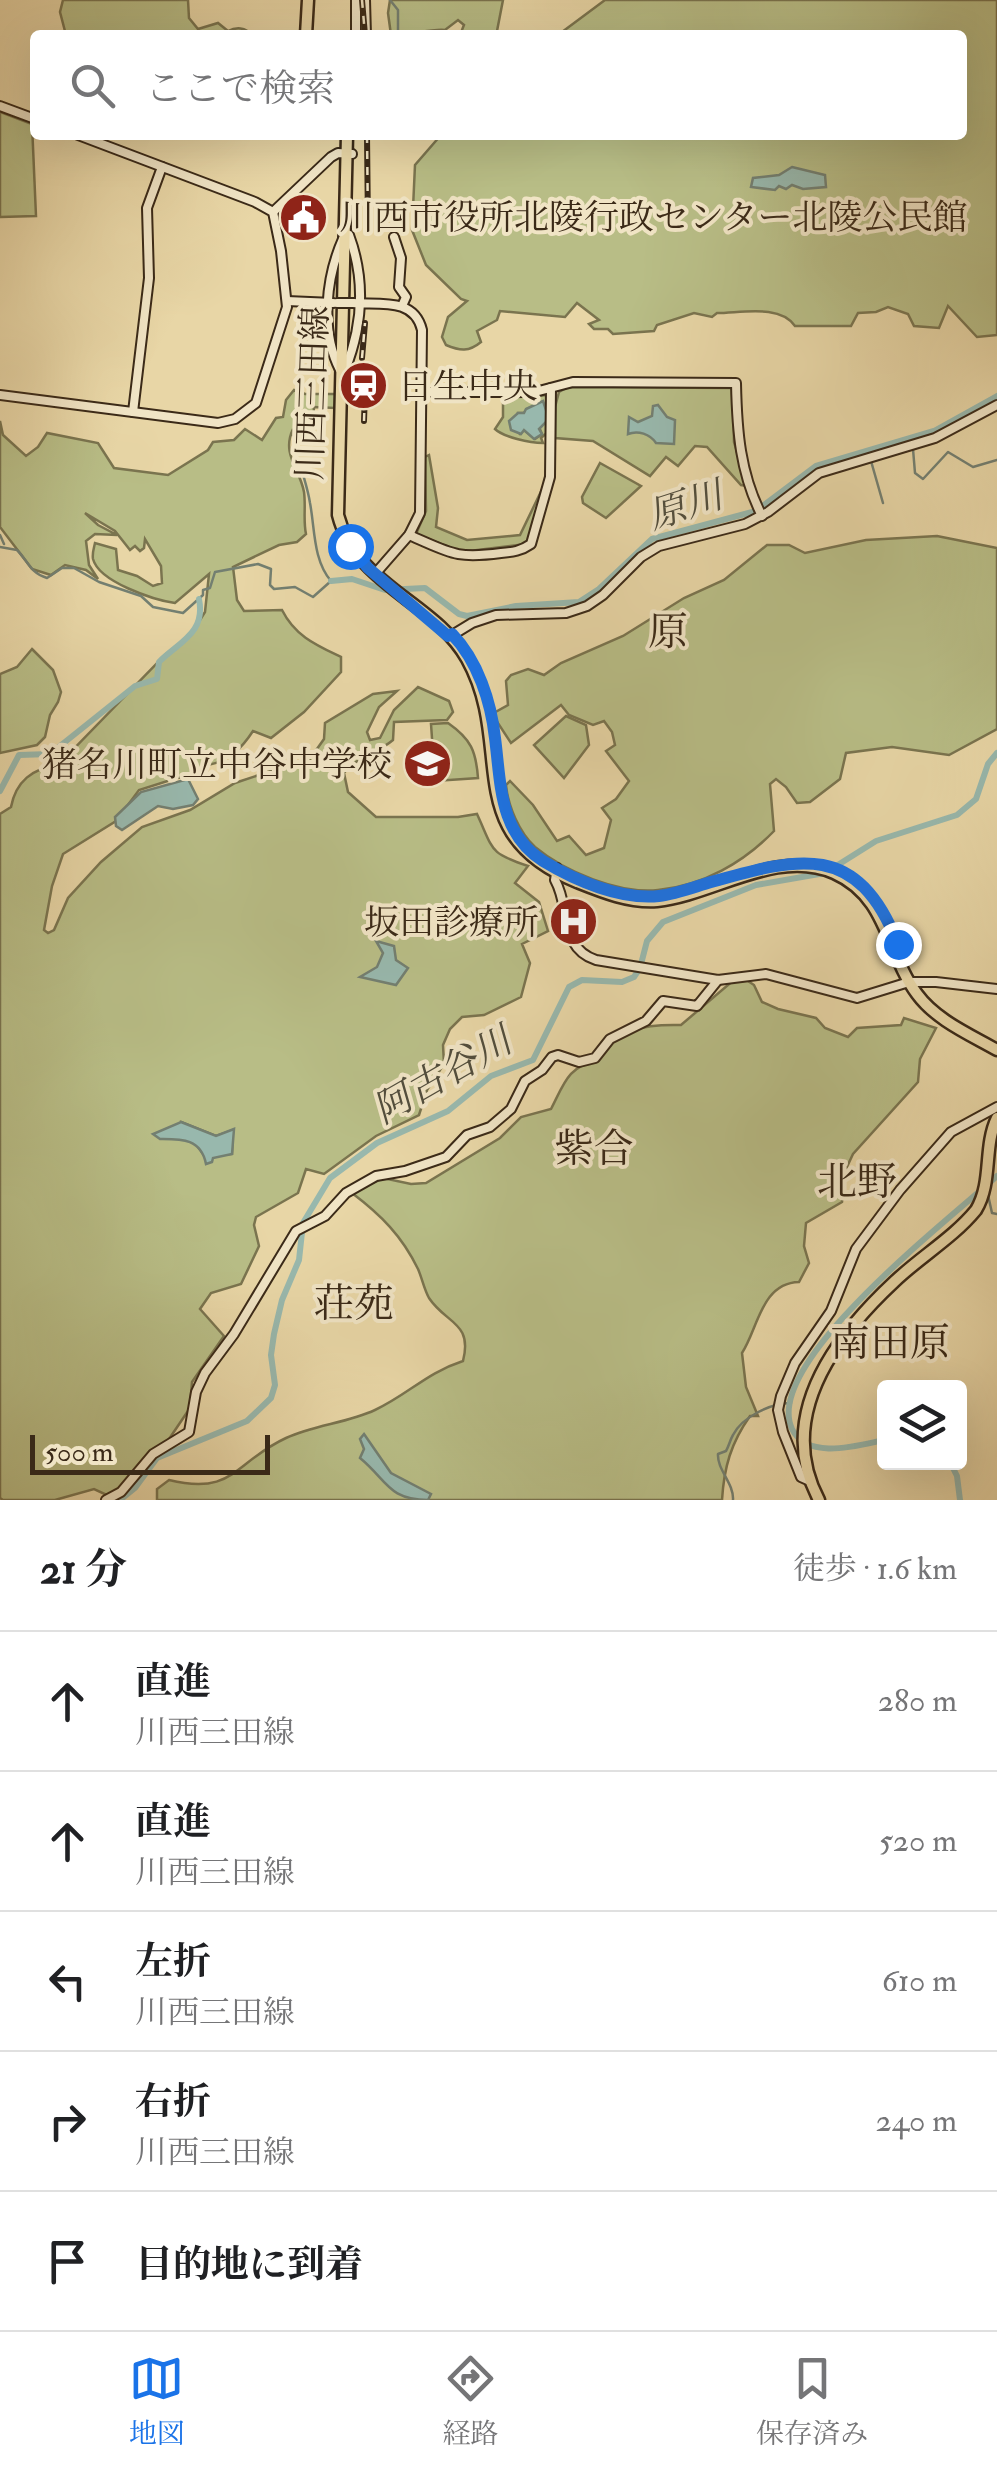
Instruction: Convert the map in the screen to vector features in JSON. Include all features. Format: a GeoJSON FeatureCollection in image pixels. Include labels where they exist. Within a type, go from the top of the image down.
{"type":"FeatureCollection","features":[{"type":"Feature","properties":{"kind":"main road"},"geometry":{"type":"LineString","coordinates":[[306,30],[308,0]]}},
{"type":"Feature","properties":{"kind":"main road","name":"川西三田線"},"geometry":{"type":"LineString","coordinates":[[350,140],[338,515],[350,546],[450,635],[462,651],[474,676],[491,736],[496,803],[526,852],[556,870],[619,892],[656,896],[777,864],[810,862],[831,870],[854,884],[872,903],[912,982],[936,1014],[997,1048]]}},
{"type":"Feature","properties":{"kind":"main road"},"geometry":{"type":"LineString","coordinates":[[819,1500],[804,1453],[803,1425],[811,1390],[833,1352],[892,1284],[968,1220],[982,1197],[989,1137],[997,1118]]}},
{"type":"Feature","properties":{"kind":"street"},"geometry":{"type":"LineString","coordinates":[[356,0],[356,30]]}},
{"type":"Feature","properties":{"kind":"street"},"geometry":{"type":"LineString","coordinates":[[365,0],[366,30]]}},
{"type":"Feature","properties":{"kind":"street"},"geometry":{"type":"LineString","coordinates":[[0,106],[30,117]]}},
{"type":"Feature","properties":{"kind":"street"},"geometry":{"type":"LineString","coordinates":[[91,140],[273,212]]}},
{"type":"Feature","properties":{"kind":"street"},"geometry":{"type":"LineString","coordinates":[[273,212],[331,158],[338,153],[349,154]]}},
{"type":"Feature","properties":{"kind":"street"},"geometry":{"type":"LineString","coordinates":[[132,412],[148,294],[147,208],[162,167]]}},
{"type":"Feature","properties":{"kind":"street"},"geometry":{"type":"LineString","coordinates":[[0,394],[218,423],[246,412],[256,403],[262,389],[288,301],[273,212]]}},
{"type":"Feature","properties":{"kind":"street"},"geometry":{"type":"LineString","coordinates":[[343,370],[329,335],[333,302],[330,270],[346,236]]}},
{"type":"Feature","properties":{"kind":"street"},"geometry":{"type":"LineString","coordinates":[[343,370],[358,336],[360,270],[346,236]]}},
{"type":"Feature","properties":{"kind":"street"},"geometry":{"type":"LineString","coordinates":[[394,237],[402,261],[400,287],[406,299],[402,306]]}},
{"type":"Feature","properties":{"kind":"street"},"geometry":{"type":"LineString","coordinates":[[288,301],[402,306],[412,311],[421,325],[420,514],[409,535],[377,572]]}},
{"type":"Feature","properties":{"kind":"street"},"geometry":{"type":"LineString","coordinates":[[422,392],[535,392],[573,382],[736,383],[737,443],[762,516]]}},
{"type":"Feature","properties":{"kind":"street"},"geometry":{"type":"LineString","coordinates":[[409,535],[472,558],[522,550],[530,544],[550,477],[552,388]]}},
{"type":"Feature","properties":{"kind":"street"},"geometry":{"type":"LineString","coordinates":[[450,635],[496,615],[579,610],[603,595],[641,557],[659,546],[730,529],[762,516],[825,470],[936,438],[997,406]]}},
{"type":"Feature","properties":{"kind":"street"},"geometry":{"type":"LineString","coordinates":[[556,870],[555,880],[563,893],[574,946],[596,960],[718,980],[766,974],[857,998],[912,982],[997,990]]}},
{"type":"Feature","properties":{"kind":"street"},"geometry":{"type":"LineString","coordinates":[[106,1500],[122,1492],[152,1454],[189,1432],[196,1392],[204,1373],[234,1334],[302,1227],[327,1214],[346,1193],[376,1176],[440,1160],[470,1133],[490,1127],[513,1107],[524,1081],[542,1070],[552,1057],[590,1060],[599,1055],[610,1038],[646,1021],[663,1001],[696,1006],[718,980]]}},
{"type":"Feature","properties":{"kind":"street"},"geometry":{"type":"LineString","coordinates":[[810,1481],[801,1477],[780,1423],[779,1404],[789,1375],[831,1311],[856,1249],[870,1228],[951,1132],[997,1107]]}},
{"type":"Feature","properties":{"kind":"green space"},"geometry":{"type":"Polygon","coordinates":[[[63,0],[188,0],[189,18],[198,29],[218,23],[227,30],[65,30],[60,12],[63,0]]]}},
{"type":"Feature","properties":{"kind":"green space"},"geometry":{"type":"Polygon","coordinates":[[[390,0],[503,0],[497,30],[462,30],[464,25],[458,20],[445,30],[390,30],[390,0]]]}},
{"type":"Feature","properties":{"kind":"green space"},"geometry":{"type":"Polygon","coordinates":[[[605,0],[997,0],[997,335],[977,337],[948,306],[939,328],[914,326],[908,314],[888,307],[858,313],[851,326],[795,326],[780,315],[759,311],[717,313],[712,317],[694,313],[657,325],[654,331],[613,334],[608,329],[594,329],[589,324],[599,320],[577,303],[565,317],[500,311],[497,320],[477,331],[481,342],[477,345],[464,350],[446,345],[442,337],[448,317],[467,301],[426,265],[412,230],[415,165],[437,140],[967,140],[967,30],[565,30],[605,0]]]}},
{"type":"Feature","properties":{"kind":"green space"},"geometry":{"type":"Polygon","coordinates":[[[0,112],[30,123],[36,216],[0,217],[0,112]]]}},
{"type":"Feature","properties":{"kind":"green space"},"geometry":{"type":"Polygon","coordinates":[[[568,387],[733,388],[734,442],[747,486],[741,485],[707,447],[695,446],[678,466],[666,457],[650,476],[593,441],[555,438],[555,407],[559,392],[568,387]]]}},
{"type":"Feature","properties":{"kind":"green space"},"geometry":{"type":"Polygon","coordinates":[[[294,390],[336,394],[335,408],[314,407],[312,436],[293,435],[293,429],[290,438],[290,454],[304,492],[306,534],[297,542],[279,545],[233,567],[237,600],[244,611],[282,610],[300,633],[341,657],[341,672],[304,712],[271,738],[253,731],[234,753],[208,765],[201,775],[139,790],[116,821],[63,854],[44,930],[54,930],[68,898],[101,862],[142,827],[190,810],[235,783],[292,764],[307,763],[324,739],[325,723],[373,694],[397,691],[379,707],[367,732],[370,740],[380,738],[394,710],[418,687],[449,701],[453,712],[447,720],[394,722],[393,740],[344,773],[348,792],[376,817],[477,814],[494,849],[528,866],[515,883],[539,902],[548,931],[522,944],[530,963],[521,997],[484,1015],[462,1017],[450,1029],[443,1045],[444,1064],[427,1090],[419,1115],[376,1136],[324,1174],[306,1169],[298,1193],[256,1217],[259,1246],[241,1284],[211,1293],[200,1309],[224,1336],[192,1382],[190,1408],[167,1442],[144,1458],[123,1487],[109,1496],[94,1489],[55,1500],[3,1500],[0,814],[11,807],[27,778],[59,764],[166,654],[190,636],[205,612],[209,574],[175,603],[128,588],[97,567],[93,557],[95,543],[116,549],[118,570],[153,586],[162,583],[161,566],[145,539],[140,551],[135,546],[130,550],[115,531],[85,513],[117,535],[95,534],[86,541],[89,565],[98,579],[86,570],[65,565],[51,575],[32,569],[0,527],[0,421],[3,435],[26,456],[47,433],[98,443],[114,468],[168,475],[208,450],[213,442],[234,440],[245,429],[262,440],[276,418],[283,417],[286,400],[294,390]],[[181,1122],[180,1137],[196,1144],[205,1157],[232,1154],[233,1130],[216,1136],[181,1122]]]}},
{"type":"Feature","properties":{"kind":"green space"},"geometry":{"type":"Polygon","coordinates":[[[548,395],[547,412],[542,402],[518,413],[518,432],[524,430],[535,439],[542,434],[539,427],[549,419],[549,431],[541,438],[543,443],[517,439],[495,429],[503,417],[503,398],[548,395]]]}},
{"type":"Feature","properties":{"kind":"green space"},"geometry":{"type":"Polygon","coordinates":[[[429,455],[438,508],[436,527],[467,540],[520,535],[548,477],[532,536],[526,544],[461,552],[416,534],[426,511],[425,457],[429,455]]]}},
{"type":"Feature","properties":{"kind":"green space"},"geometry":{"type":"Polygon","coordinates":[[[600,463],[641,486],[606,518],[583,503],[582,497],[600,463]]]}},
{"type":"Feature","properties":{"kind":"green space"},"geometry":{"type":"Polygon","coordinates":[[[937,536],[997,548],[997,729],[949,755],[892,747],[846,753],[840,779],[810,802],[797,803],[776,779],[770,784],[774,831],[722,871],[675,888],[643,890],[593,879],[547,856],[524,834],[509,801],[506,785],[510,781],[533,805],[557,841],[569,836],[586,855],[604,848],[611,820],[602,808],[616,799],[629,781],[606,751],[615,745],[604,721],[593,725],[569,715],[561,705],[511,743],[492,714],[508,705],[506,681],[511,675],[528,669],[544,675],[561,663],[623,636],[684,598],[724,580],[767,545],[789,545],[805,553],[866,540],[937,536]]]}},
{"type":"Feature","properties":{"kind":"green space"},"geometry":{"type":"Polygon","coordinates":[[[32,649],[53,670],[61,692],[58,702],[45,737],[37,745],[0,753],[0,674],[17,667],[32,649]]]}},
{"type":"Feature","properties":{"kind":"green space"},"geometry":{"type":"Polygon","coordinates":[[[566,716],[586,725],[589,745],[564,778],[534,745],[566,716]]]}},
{"type":"Feature","properties":{"kind":"green space"},"geometry":{"type":"Polygon","coordinates":[[[448,723],[471,746],[478,778],[435,781],[431,724],[448,723]]]}},
{"type":"Feature","properties":{"kind":"green space"},"geometry":{"type":"Polygon","coordinates":[[[735,979],[745,979],[754,985],[762,1002],[816,1018],[825,1028],[848,1037],[857,1028],[901,1025],[904,1018],[936,1028],[920,1059],[918,1082],[853,1154],[846,1169],[842,1202],[806,1223],[804,1246],[809,1263],[799,1282],[786,1284],[768,1299],[742,1353],[746,1387],[758,1416],[750,1416],[733,1446],[722,1500],[157,1500],[157,1489],[169,1480],[207,1484],[221,1480],[286,1438],[375,1410],[438,1371],[463,1361],[461,1331],[429,1298],[412,1257],[398,1236],[352,1193],[383,1178],[426,1183],[500,1138],[521,1117],[551,1109],[573,1072],[597,1061],[623,1035],[644,1027],[681,1025],[735,979]]]}},
{"type":"Feature","properties":{"kind":"water"},"geometry":{"type":"Polygon","coordinates":[[[792,167],[825,175],[826,187],[751,187],[753,178],[779,175],[792,167]]]}},
{"type":"Feature","properties":{"kind":"water"},"geometry":{"type":"Polygon","coordinates":[[[543,401],[549,419],[539,429],[542,434],[534,439],[524,430],[521,434],[511,430],[509,421],[543,401]]]}},
{"type":"Feature","properties":{"kind":"water"},"geometry":{"type":"Polygon","coordinates":[[[658,405],[667,417],[675,420],[674,444],[656,443],[640,433],[628,434],[629,417],[638,422],[652,416],[653,406],[658,405]]]}},
{"type":"Feature","properties":{"kind":"water"},"geometry":{"type":"Polygon","coordinates":[[[188,779],[198,799],[193,805],[173,809],[158,806],[122,830],[116,826],[115,817],[141,792],[188,779]]]}},
{"type":"Feature","properties":{"kind":"water"},"geometry":{"type":"Polygon","coordinates":[[[376,941],[394,946],[396,960],[408,968],[396,985],[360,977],[377,967],[383,953],[376,941]]]}},
{"type":"Feature","properties":{"kind":"water"},"geometry":{"type":"Polygon","coordinates":[[[181,1122],[216,1136],[234,1129],[232,1154],[213,1158],[206,1164],[195,1145],[160,1139],[153,1134],[181,1122]]]}},
{"type":"Feature","properties":{"kind":"water"},"geometry":{"type":"Polygon","coordinates":[[[364,1434],[391,1473],[431,1494],[428,1500],[396,1493],[360,1458],[364,1449],[360,1439],[364,1434]]]}},
{"type":"Feature","properties":{"kind":"waterway"},"geometry":{"type":"LineString","coordinates":[[390,0],[398,10],[398,30]]}},
{"type":"Feature","properties":{"kind":"waterway","name":"原川"},"geometry":{"type":"LineString","coordinates":[[331,581],[352,579],[385,590],[425,588],[467,616],[516,606],[579,602],[599,589],[652,539],[756,511],[816,466],[934,431],[997,396]]}},
{"type":"Feature","properties":{"kind":"waterway"},"geometry":{"type":"LineString","coordinates":[[879,459],[913,449],[915,473],[923,479],[948,452],[973,467],[997,460]]}},
{"type":"Feature","properties":{"kind":"waterway"},"geometry":{"type":"LineString","coordinates":[[871,461],[883,503]]}},
{"type":"Feature","properties":{"kind":"waterway"},"geometry":{"type":"LineString","coordinates":[[0,547],[17,550],[41,576],[47,578],[62,568],[74,568],[99,582],[141,596],[153,607],[183,613],[203,595],[203,590],[210,588],[215,572],[258,564],[271,569],[270,585],[274,589],[295,587],[313,597],[331,581],[318,554],[300,463]]}},
{"type":"Feature","properties":{"kind":"waterway"},"geometry":{"type":"LineString","coordinates":[[0,535],[4,544]]}},
{"type":"Feature","properties":{"kind":"waterway"},"geometry":{"type":"LineString","coordinates":[[0,791],[19,755],[50,754],[135,686],[157,679],[159,662],[195,629],[199,599]]}},
{"type":"Feature","properties":{"kind":"waterway","name":"阿古谷川"},"geometry":{"type":"LineString","coordinates":[[120,1500],[135,1488],[157,1458],[247,1421],[271,1398],[275,1385],[271,1355],[282,1300],[299,1260],[303,1223],[330,1178],[377,1143],[448,1111],[491,1076],[533,1060],[569,987],[582,980],[622,982],[634,977],[647,941],[663,922],[756,885],[825,873],[876,841],[957,815],[976,799],[988,764],[997,753]]}},
{"type":"Feature","properties":{"kind":"waterway"},"geometry":{"type":"LineString","coordinates":[[877,1441],[822,1448],[800,1439],[792,1429],[790,1401],[805,1367],[832,1330],[867,1293],[997,1176]]}},
{"type":"Feature","properties":{"kind":"waterway"},"geometry":{"type":"LineString","coordinates":[[988,1195],[992,1213],[997,1214]]}},
{"type":"Feature","properties":{"kind":"waterway"},"geometry":{"type":"LineString","coordinates":[[733,1500],[718,1454],[726,1451],[737,1428],[750,1417],[775,1405],[791,1403]]}},
{"type":"Feature","properties":{"kind":"waterway"},"geometry":{"type":"LineString","coordinates":[[954,1470],[960,1500]]}},
{"type":"Feature","properties":{"kind":"railway"},"geometry":{"type":"LineString","coordinates":[[362,0],[365,30]]}},
{"type":"Feature","properties":{"kind":"railway"},"geometry":{"type":"LineString","coordinates":[[367,140],[368,228]]}},
{"type":"Feature","properties":{"kind":"railway"},"geometry":{"type":"LineString","coordinates":[[362,358],[365,323]]}},
{"type":"Feature","properties":{"kind":"railway"},"geometry":{"type":"LineString","coordinates":[[364,421],[365,391]]}},
{"type":"Feature","properties":{"kind":"place","name":"川西市役所北陵行政センター北陵公民館"},"geometry":{"type":"Point","coordinates":[304,217]}},
{"type":"Feature","properties":{"kind":"place","name":"日生中央"},"geometry":{"type":"Point","coordinates":[363,386]}},
{"type":"Feature","properties":{"kind":"place","name":"猪名川町立中谷中学校"},"geometry":{"type":"Point","coordinates":[427,764]}},
{"type":"Feature","properties":{"kind":"place","name":"坂田診療所"},"geometry":{"type":"Point","coordinates":[574,922]}},
{"type":"Feature","properties":{"kind":"district","name":"原"},"geometry":{"type":"Point","coordinates":[668,631]}},
{"type":"Feature","properties":{"kind":"district","name":"紫合"},"geometry":{"type":"Point","coordinates":[594,1148]}},
{"type":"Feature","properties":{"kind":"district","name":"北野"},"geometry":{"type":"Point","coordinates":[857,1181]}},
{"type":"Feature","properties":{"kind":"district","name":"荘苑"},"geometry":{"type":"Point","coordinates":[354,1303]}},
{"type":"Feature","properties":{"kind":"district","name":"南田原"},"geometry":{"type":"Point","coordinates":[890,1342]}},
{"type":"Feature","properties":{"kind":"route"},"geometry":{"type":"LineString","coordinates":[[350,546],[368,568],[448,636],[452,634],[469,654],[479,675],[495,734],[501,800],[507,818],[516,834],[540,859],[575,878],[636,896],[669,894],[777,864],[820,864],[865,887],[886,916],[898,944]]}}]}
